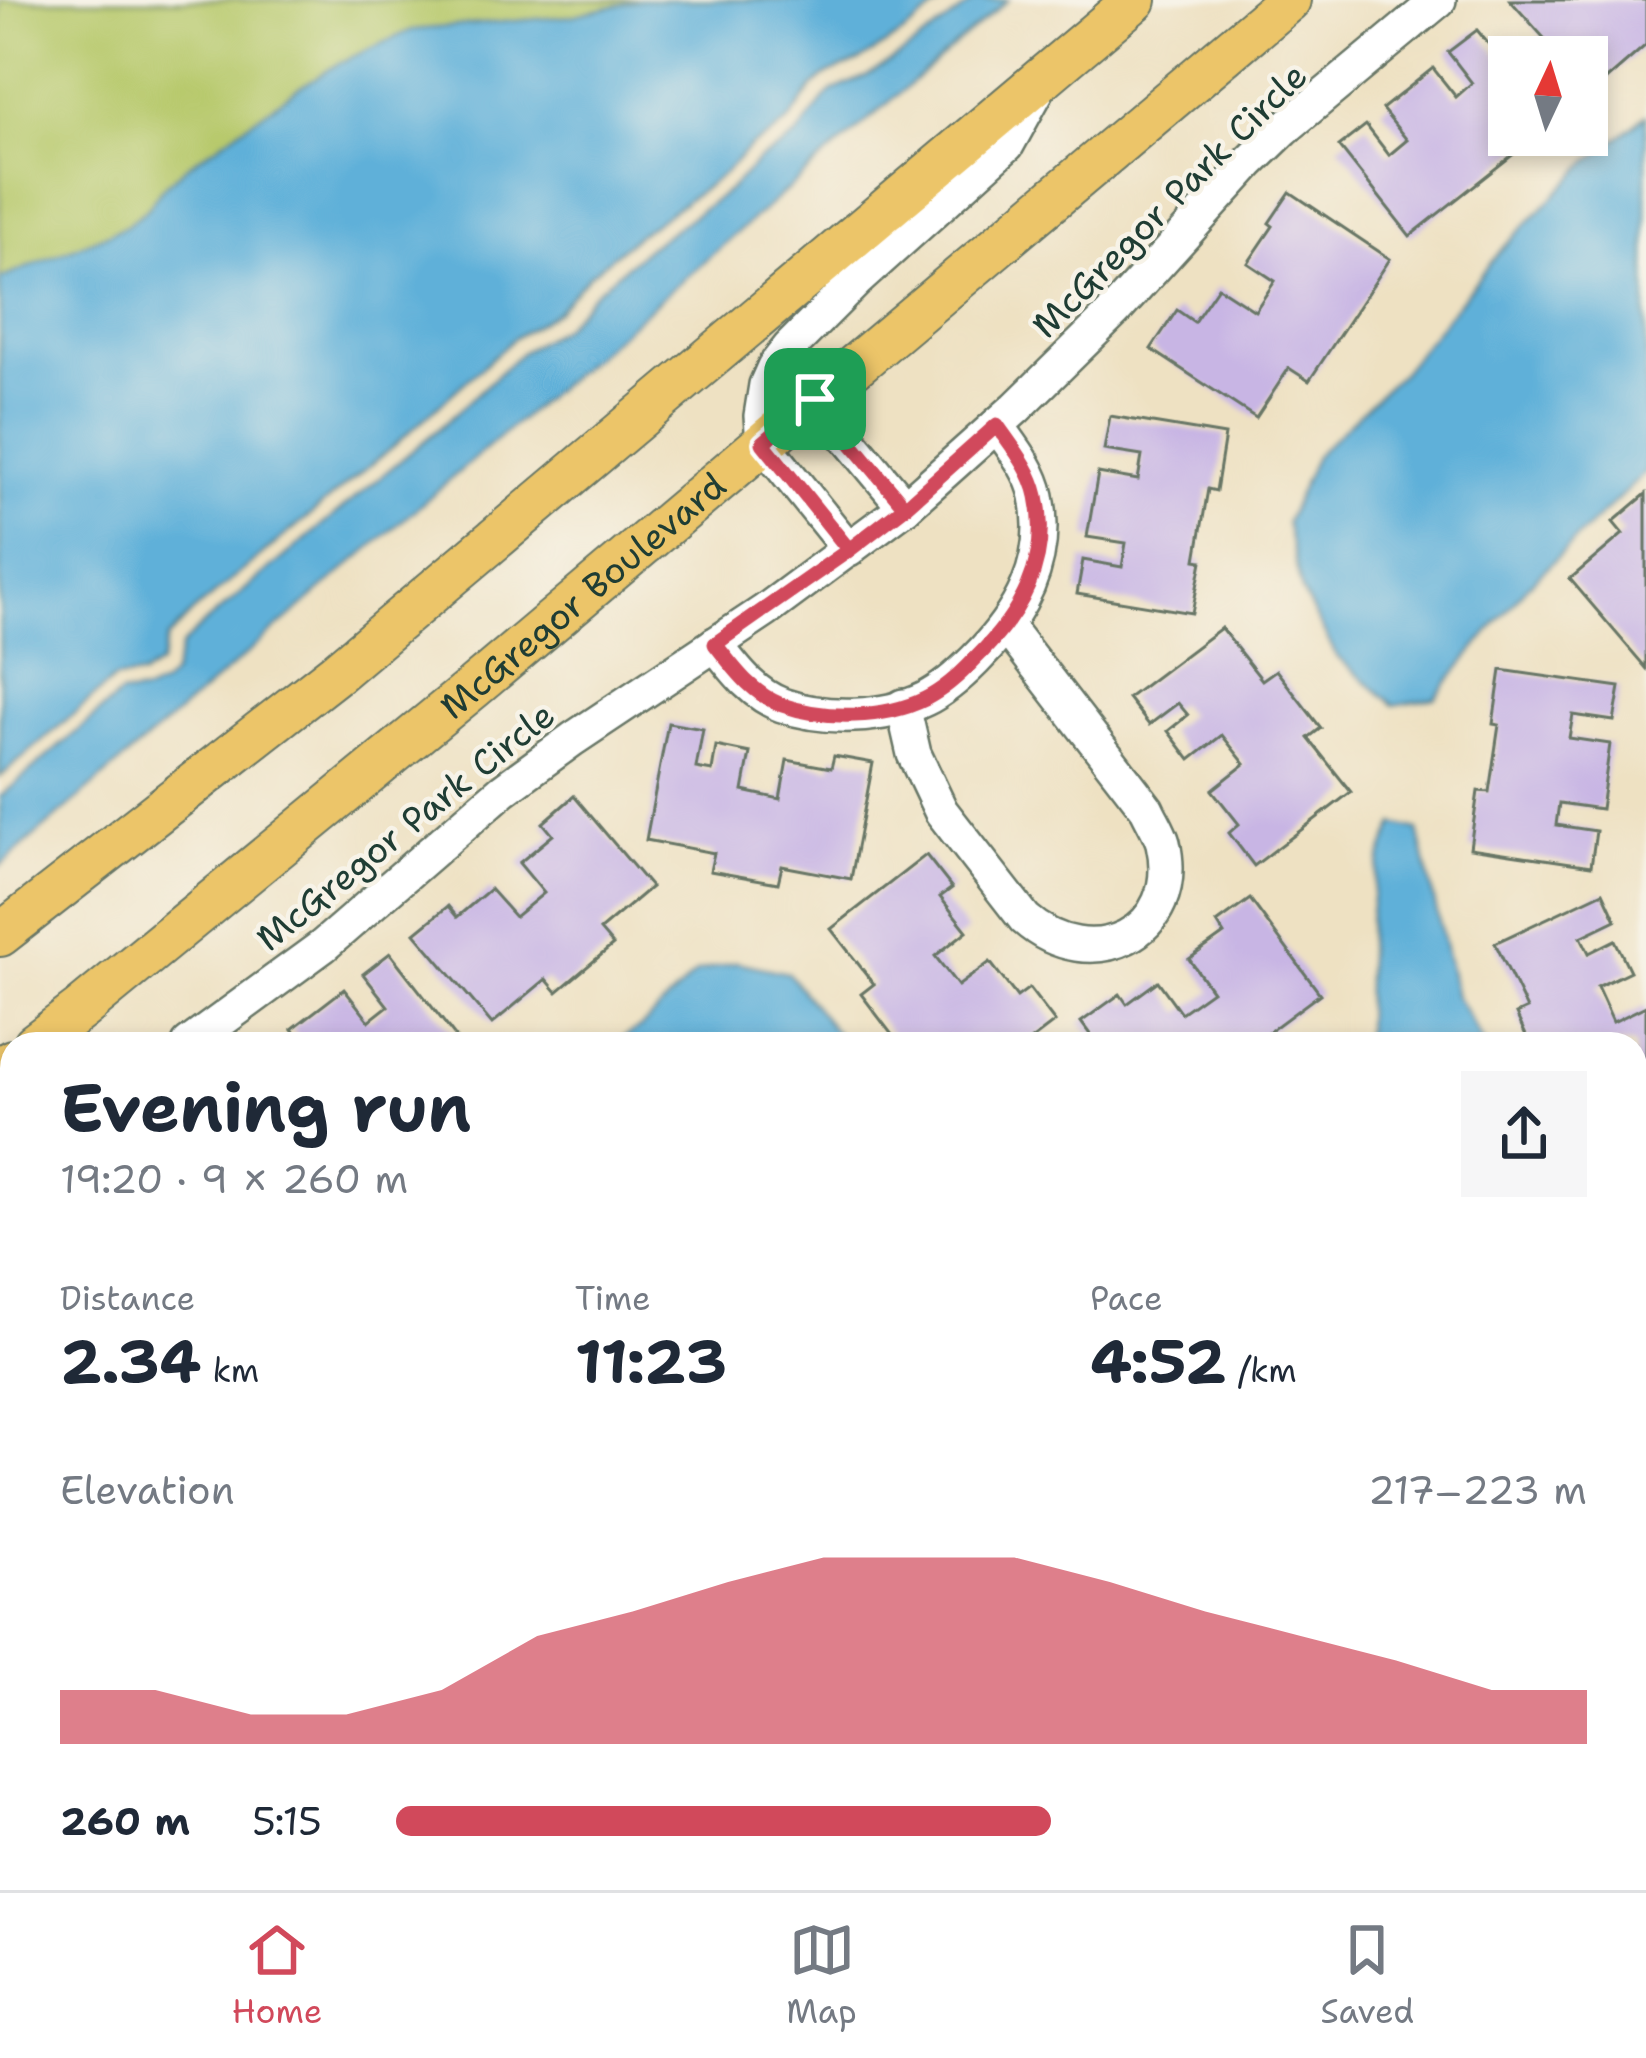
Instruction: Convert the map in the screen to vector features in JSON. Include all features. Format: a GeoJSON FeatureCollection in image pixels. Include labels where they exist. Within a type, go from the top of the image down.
{"type":"FeatureCollection","features":[{"type":"Feature","properties":{"kind":"main road"},"geometry":{"type":"LineString","coordinates":[[0,935],[336,673],[1135,0]]}},
{"type":"Feature","properties":{"kind":"main road","name":"McGregor Boulevard"},"geometry":{"type":"LineString","coordinates":[[51,1032],[474,687],[1288,0]]}},
{"type":"Feature","properties":{"kind":"street","name":"McGregor Park Circle"},"geometry":{"type":"LineString","coordinates":[[205,1032],[323,946],[503,790],[905,507],[1115,311],[1284,129],[1439,0]]}},
{"type":"Feature","properties":{"kind":"street"},"geometry":{"type":"LineString","coordinates":[[849,550],[763,443],[761,406],[773,367],[856,280],[1007,145],[1045,76]]}},
{"type":"Feature","properties":{"kind":"street"},"geometry":{"type":"LineString","coordinates":[[815,399],[905,507]]}},
{"type":"Feature","properties":{"kind":"street"},"geometry":{"type":"LineString","coordinates":[[715,644],[747,684],[779,704],[848,716],[925,699],[962,673],[1016,614],[1032,578],[1040,537],[1029,472],[997,425]]}},
{"type":"Feature","properties":{"kind":"street"},"geometry":{"type":"LineString","coordinates":[[903,706],[914,754],[940,811],[1024,919],[1042,934],[1070,944],[1098,946],[1127,938],[1151,921],[1166,867],[1162,839],[1147,809],[1006,626]]}},
{"type":"Feature","properties":{"kind":"green space"},"geometry":{"type":"Polygon","coordinates":[[[0,0],[947,0],[860,61],[826,75],[790,120],[637,235],[587,277],[557,311],[514,338],[390,449],[195,610],[167,639],[160,664],[142,676],[114,679],[0,777],[0,0]]]}},
{"type":"Feature","properties":{"kind":"water"},"geometry":{"type":"Polygon","coordinates":[[[640,0],[947,0],[860,61],[826,75],[790,120],[637,235],[587,277],[557,311],[514,338],[390,449],[195,610],[167,639],[160,664],[142,676],[114,679],[0,777],[0,279],[126,226],[186,167],[297,89],[341,62],[412,30],[571,16],[640,0]]]}},
{"type":"Feature","properties":{"kind":"water"},"geometry":{"type":"Polygon","coordinates":[[[976,0],[1008,0],[0,866],[0,797],[120,695],[162,685],[173,674],[181,646],[204,624],[443,425],[522,352],[563,327],[596,291],[646,249],[799,134],[834,90],[912,48],[976,0]]]}},
{"type":"Feature","properties":{"kind":"water"},"geometry":{"type":"Polygon","coordinates":[[[1646,115],[1646,472],[1525,588],[1435,698],[1394,705],[1338,658],[1302,592],[1286,522],[1315,456],[1403,371],[1502,249],[1587,163],[1596,156],[1608,156],[1608,146],[1646,115]]]}},
{"type":"Feature","properties":{"kind":"water"},"geometry":{"type":"Polygon","coordinates":[[[1395,824],[1418,830],[1456,996],[1477,1032],[1365,1032],[1371,903],[1395,824]]]}},
{"type":"Feature","properties":{"kind":"water"},"geometry":{"type":"Polygon","coordinates":[[[737,962],[788,973],[835,1032],[632,1032],[697,972],[737,962]]]}},
{"type":"Feature","properties":{"kind":"building"},"geometry":{"type":"Polygon","coordinates":[[[1510,0],[1646,0],[1646,45],[1608,78],[1608,36],[1542,36],[1510,0]]]}},
{"type":"Feature","properties":{"kind":"building"},"geometry":{"type":"Polygon","coordinates":[[[1477,30],[1488,43],[1488,156],[1511,156],[1410,236],[1339,146],[1366,125],[1389,155],[1407,140],[1382,109],[1433,68],[1456,97],[1472,83],[1448,52],[1477,30]]]}},
{"type":"Feature","properties":{"kind":"building"},"geometry":{"type":"Polygon","coordinates":[[[1290,192],[1390,259],[1309,381],[1289,368],[1256,418],[1151,349],[1177,310],[1194,322],[1218,287],[1255,311],[1275,281],[1248,263],[1290,192]]]}},
{"type":"Feature","properties":{"kind":"building"},"geometry":{"type":"Polygon","coordinates":[[[1110,416],[1225,435],[1216,491],[1208,489],[1192,613],[1077,594],[1083,560],[1122,567],[1126,543],[1087,537],[1098,473],[1138,480],[1142,456],[1104,450],[1110,416]]]}},
{"type":"Feature","properties":{"kind":"building"},"geometry":{"type":"Polygon","coordinates":[[[1646,494],[1646,668],[1570,579],[1623,534],[1613,522],[1646,494]]]}},
{"type":"Feature","properties":{"kind":"building"},"geometry":{"type":"Polygon","coordinates":[[[1221,628],[1262,680],[1276,670],[1321,728],[1308,738],[1351,792],[1254,866],[1229,833],[1239,824],[1212,790],[1245,764],[1222,735],[1190,760],[1168,731],[1188,715],[1178,703],[1149,725],[1128,698],[1221,628]]]}},
{"type":"Feature","properties":{"kind":"building"},"geometry":{"type":"Polygon","coordinates":[[[1501,670],[1620,687],[1614,721],[1573,715],[1569,738],[1610,744],[1601,809],[1559,803],[1556,825],[1596,831],[1591,866],[1470,848],[1478,791],[1489,792],[1501,670]]]}},
{"type":"Feature","properties":{"kind":"building"},"geometry":{"type":"Polygon","coordinates":[[[668,723],[703,729],[696,768],[712,771],[716,746],[750,753],[743,791],[780,799],[787,760],[831,768],[834,756],[873,763],[851,879],[782,866],[778,883],[710,871],[714,853],[646,840],[668,723]]]}},
{"type":"Feature","properties":{"kind":"building"},"geometry":{"type":"Polygon","coordinates":[[[574,796],[651,887],[600,930],[613,945],[557,992],[546,979],[492,1024],[415,933],[448,906],[457,917],[490,889],[515,917],[544,893],[519,863],[553,835],[543,823],[574,796]]]}},
{"type":"Feature","properties":{"kind":"building"},"geometry":{"type":"Polygon","coordinates":[[[926,855],[952,888],[940,897],[967,931],[935,956],[958,986],[990,962],[1017,997],[1029,988],[1055,1022],[1042,1032],[890,1032],[861,994],[874,984],[831,929],[926,855]]]}},
{"type":"Feature","properties":{"kind":"building"},"geometry":{"type":"Polygon","coordinates":[[[1603,892],[1616,920],[1581,937],[1589,953],[1615,940],[1630,971],[1597,987],[1613,1022],[1646,1006],[1646,1032],[1524,1032],[1516,1014],[1527,1009],[1495,943],[1603,892]]]}},
{"type":"Feature","properties":{"kind":"building"},"geometry":{"type":"Polygon","coordinates":[[[1250,899],[1320,994],[1269,1032],[1088,1032],[1081,1022],[1120,994],[1127,1004],[1158,981],[1181,1013],[1212,991],[1189,959],[1224,934],[1217,923],[1250,899]]]}},
{"type":"Feature","properties":{"kind":"building"},"geometry":{"type":"Polygon","coordinates":[[[390,953],[452,1032],[294,1032],[292,1029],[344,989],[369,1021],[388,1006],[363,974],[390,953]]]}},
{"type":"Feature","properties":{"kind":"route"},"geometry":{"type":"LineString","coordinates":[[815,399],[763,443],[849,550],[905,507],[997,425],[1029,472],[1037,499],[1040,537],[1032,578],[1016,614],[962,673],[925,699],[892,710],[848,716],[779,704],[747,684],[715,644],[765,611],[849,550],[905,507],[815,399]]}}]}
